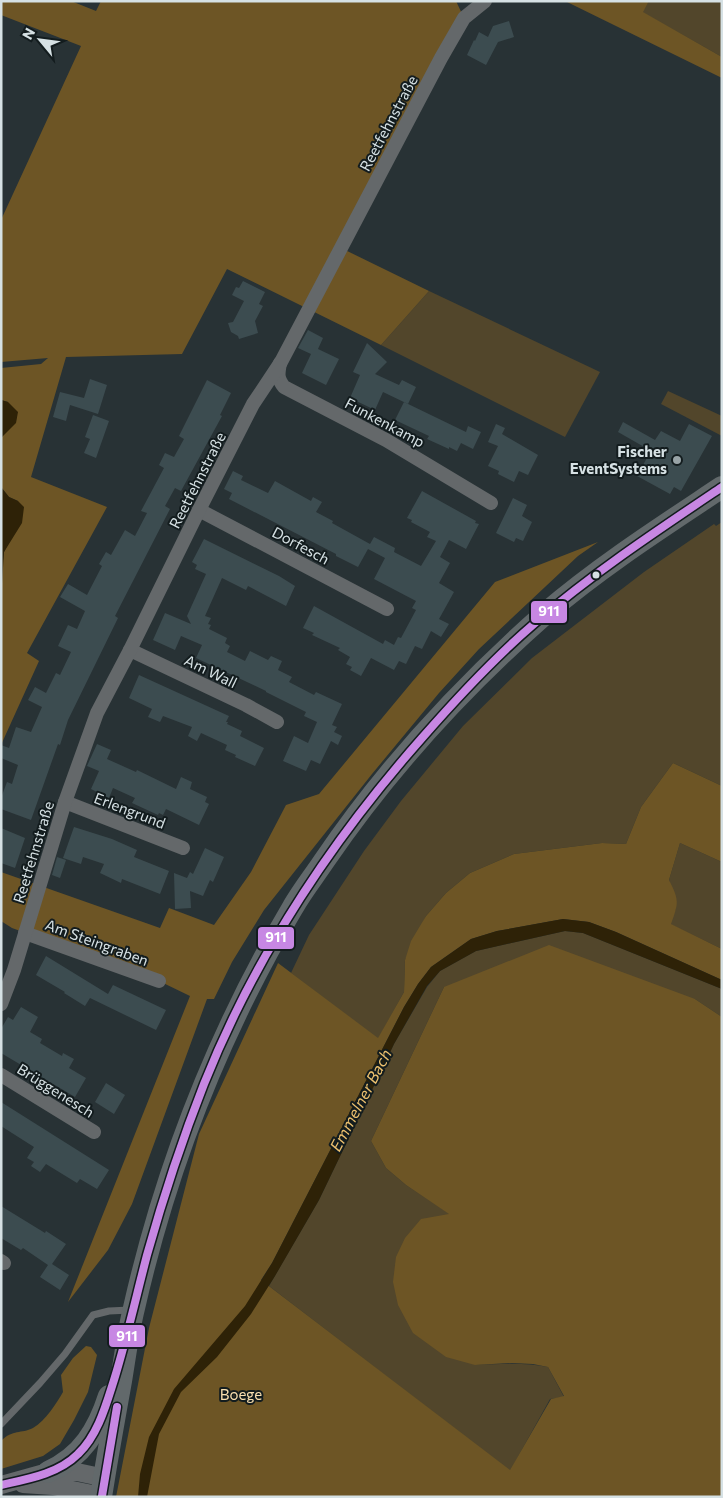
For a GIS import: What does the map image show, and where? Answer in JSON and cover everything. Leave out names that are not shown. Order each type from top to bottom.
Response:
[{"type":"main road","points":[[48,1472],[62,1466],[78,1453],[93,1434],[108,1400],[173,1168],[206,1081],[248,987],[294,905],[350,824],[408,752],[463,692],[522,635],[596,574],[722,487]]},
{"type":"main road","points":[[102,1490],[131,1320]]},
{"type":"street","name":"Reetfehnstraße","points":[[1,1004],[14,970],[65,802],[97,713],[253,404],[280,362],[464,18],[485,1]]},
{"type":"street","name":"Funkenkamp","points":[[280,362],[277,375],[284,387],[386,440],[491,503]]},
{"type":"street","name":"Dorfesch","points":[[199,510],[388,609]]},
{"type":"street","name":"Am Wall","points":[[130,650],[246,705],[277,722]]},
{"type":"street","name":"Erlengrund","points":[[65,802],[183,848]]},
{"type":"street","name":"Am Steingraben","points":[[25,933],[159,981]]},
{"type":"street","name":"Brüggenesch","points":[[1,1075],[94,1132]]},
{"type":"street","points":[[5,1484],[48,1472],[77,1472],[102,1490]]},
{"type":"street","points":[[5,1484],[102,1490]]},
{"type":"lane","points":[[1,1424],[65,1354],[93,1315],[109,1311],[131,1320]]},
{"type":"shaded area","points":[[649,1],[722,1],[722,57],[642,12]]},
{"type":"shaded area","points":[[429,291],[600,372],[565,437],[381,345]]},
{"type":"shaded area","points":[[668,391],[722,416],[722,436],[661,404]]},
{"type":"shaded area","points":[[722,522],[722,786],[673,763],[641,807],[626,844],[602,843],[514,854],[470,873],[446,893],[426,916],[405,960],[404,992],[378,1039],[291,973],[309,935],[364,851],[401,801],[463,726],[532,658],[644,572],[714,524],[716,526]]},
{"type":"shaded area","points":[[680,843],[722,862],[722,949],[670,924],[676,908],[669,880]]},
{"type":"shaded area","points":[[565,931],[583,933],[722,989],[722,1017],[695,999],[444,987],[371,1141],[386,1168],[406,1185],[450,1214],[475,1365],[521,1364],[548,1367],[564,1397],[550,1399],[510,1471],[269,1286],[319,1200],[394,1044],[427,987],[440,971],[476,951]]},
{"type":"green space","points":[[1,1],[71,1],[96,11],[101,1],[456,1],[464,18],[341,248],[429,291],[381,345],[227,269],[182,354],[66,357],[31,477],[107,507],[27,653],[39,661],[1,745],[2,568],[4,552],[10,540],[18,501],[9,497],[1,487],[1,438],[5,433],[8,402],[1,400],[1,368],[41,364],[48,358],[1,362],[1,220],[81,46],[1,15]]},
{"type":"green space","points":[[565,1],[649,1],[643,12],[722,57],[722,78]]},
{"type":"green space","points":[[598,542],[578,556],[479,649],[439,693],[264,910],[232,962],[214,999],[207,999],[132,1204],[108,1250],[68,1302],[190,996],[159,981],[12,928],[1,921],[1,872],[160,928],[169,908],[214,925],[251,872],[286,805],[319,794],[495,582]]},
{"type":"green space","name":"Boege","points":[[673,763],[722,786],[722,862],[680,843],[669,880],[677,901],[671,924],[722,949],[722,980],[616,932],[589,922],[563,919],[497,931],[471,939],[431,967],[418,984],[404,1007],[272,1263],[261,1280],[510,1470],[551,1399],[564,1396],[548,1367],[512,1363],[475,1365],[446,1357],[413,1333],[398,1305],[393,1282],[396,1257],[405,1238],[421,1219],[449,1214],[406,1185],[386,1168],[371,1141],[444,987],[549,945],[695,999],[722,1017],[722,1497],[116,1497],[149,1328],[199,1134],[278,963],[378,1038],[404,992],[405,960],[411,941],[426,916],[446,893],[470,873],[514,854],[602,843],[626,844],[641,807]]},
{"type":"green space","points":[[86,1346],[91,1347],[97,1355],[88,1392],[60,1444],[43,1456],[1,1469],[1,1441],[13,1433],[29,1430],[38,1425],[54,1407],[63,1392],[61,1375],[73,1358]]},
{"type":"water","points":[[1,400],[8,402],[18,412],[16,423],[1,438]]},
{"type":"water","points":[[1,487],[9,497],[18,501],[24,507],[22,523],[4,552],[1,599]]},
{"type":"water","name":"Emmelner Bach","points":[[563,919],[589,922],[616,932],[722,980],[722,989],[583,933],[565,931],[476,951],[440,971],[427,986],[394,1044],[319,1200],[275,1276],[251,1314],[217,1357],[181,1392],[159,1434],[147,1497],[138,1497],[140,1474],[149,1437],[174,1389],[245,1306],[272,1263],[404,1007],[418,984],[431,967],[471,939],[497,931]]},
{"type":"building","points":[[509,21],[514,37],[498,42],[486,65],[467,55],[479,32],[488,37],[493,26]]},
{"type":"building","points":[[243,281],[265,292],[259,304],[263,306],[255,321],[258,333],[239,339],[238,336],[231,332],[228,323],[233,322],[244,301],[232,295],[236,287],[239,288]]},
{"type":"building","points":[[308,330],[323,338],[318,349],[339,359],[326,385],[302,373],[311,354],[298,348]]},
{"type":"building","points":[[367,343],[387,362],[375,374],[399,385],[402,380],[416,387],[408,404],[383,392],[375,410],[350,398],[360,375],[353,372]]},
{"type":"building","points":[[90,379],[107,385],[98,414],[70,405],[66,421],[53,417],[60,392],[84,398]]},
{"type":"building","points":[[207,380],[231,393],[220,415],[222,416],[181,491],[175,488],[165,506],[170,509],[115,616],[118,618],[68,720],[31,820],[1,809],[1,798],[7,782],[12,784],[18,765],[1,758],[1,745],[9,748],[16,727],[31,732],[42,707],[28,700],[35,687],[46,693],[56,673],[60,675],[71,652],[58,646],[68,625],[77,629],[85,611],[60,597],[68,584],[87,595],[102,566],[99,564],[106,552],[111,555],[125,530],[135,536],[147,513],[141,511],[164,468],[159,465],[165,453],[174,457],[184,439],[179,436]]},
{"type":"building","points":[[404,402],[466,432],[468,426],[481,432],[473,449],[461,443],[457,451],[449,447],[449,449],[427,439],[429,436],[395,420]]},
{"type":"building","points":[[93,415],[109,421],[96,458],[84,453],[90,439],[85,437]]},
{"type":"building","points":[[623,422],[655,440],[661,431],[680,441],[689,424],[712,436],[681,491],[674,487],[670,494],[637,476],[648,456],[643,453],[646,448],[618,432]]},
{"type":"building","points":[[496,424],[505,428],[502,434],[538,455],[528,475],[519,471],[514,482],[498,474],[499,471],[488,466],[498,446],[488,442]]},
{"type":"building","points":[[233,471],[243,476],[241,480],[268,493],[275,481],[311,501],[313,497],[322,502],[316,512],[333,521],[332,523],[370,544],[374,537],[395,548],[394,552],[421,566],[436,541],[427,537],[430,532],[407,518],[422,491],[476,521],[475,523],[479,524],[466,549],[449,540],[440,557],[450,563],[439,583],[454,592],[439,619],[449,624],[441,637],[431,631],[422,649],[415,646],[406,664],[399,661],[394,670],[371,658],[361,676],[350,670],[352,667],[346,664],[350,657],[338,650],[340,648],[312,635],[314,633],[303,628],[314,606],[383,644],[385,640],[394,645],[398,637],[401,638],[416,610],[412,608],[416,601],[374,579],[385,558],[368,549],[358,567],[229,499],[232,493],[224,489]]},
{"type":"building","points":[[513,498],[527,505],[522,516],[532,522],[523,541],[516,538],[514,542],[496,533]]},
{"type":"building","points":[[204,539],[279,576],[295,586],[286,606],[248,586],[246,590],[222,578],[205,616],[211,618],[208,624],[211,625],[209,629],[227,638],[225,643],[230,646],[227,652],[245,661],[250,651],[268,660],[271,656],[282,661],[278,670],[292,677],[289,682],[314,695],[316,692],[342,704],[332,725],[337,727],[334,732],[342,736],[338,745],[331,741],[320,764],[311,760],[306,771],[283,761],[294,736],[308,743],[317,722],[304,716],[306,712],[196,658],[202,645],[181,636],[175,650],[153,640],[165,613],[191,624],[187,616],[206,574],[195,569],[197,565],[192,562]]},
{"type":"building","points":[[139,675],[229,716],[227,724],[242,731],[240,736],[264,748],[255,766],[225,750],[227,745],[201,733],[197,741],[188,736],[192,727],[163,716],[160,722],[148,717],[152,709],[129,698]]},
{"type":"building","points":[[97,744],[111,750],[107,759],[136,772],[137,770],[176,789],[181,777],[192,782],[190,789],[207,797],[205,802],[209,804],[199,825],[166,809],[163,815],[159,813],[158,815],[132,803],[135,798],[113,788],[109,798],[91,789],[99,771],[87,766]]},
{"type":"building","points":[[74,827],[112,839],[137,850],[134,857],[169,871],[160,894],[122,879],[121,883],[100,873],[104,864],[83,857],[81,864],[63,858]]},
{"type":"building","points":[[1,828],[25,838],[15,868],[1,863]]},
{"type":"building","points":[[205,848],[224,857],[213,882],[210,880],[203,896],[190,891],[191,908],[175,909],[174,873],[187,878],[190,872],[193,874]]},
{"type":"building","points":[[57,857],[66,860],[60,878],[52,875]]},
{"type":"building","points":[[46,956],[108,994],[113,985],[166,1010],[156,1030],[90,998],[85,1006],[36,975]]},
{"type":"building","points":[[21,1007],[38,1017],[30,1032],[42,1039],[40,1043],[62,1056],[63,1053],[74,1059],[69,1068],[86,1078],[75,1097],[1,1053],[1,1029],[8,1017],[13,1020]]},
{"type":"building","points":[[106,1083],[125,1095],[114,1114],[95,1102]]},
{"type":"building","points":[[1,1102],[109,1170],[97,1189],[80,1179],[77,1183],[46,1164],[40,1172],[31,1166],[34,1162],[27,1158],[34,1147],[1,1126]]},
{"type":"building","points":[[1,1206],[66,1244],[52,1264],[69,1275],[60,1290],[40,1277],[48,1265],[23,1248],[21,1250],[1,1238]]},
{"type":"transit line","name":"911","points":[[1,1485],[42,1475],[70,1461],[85,1446],[96,1429],[119,1364],[147,1255],[166,1191],[204,1084],[224,1037],[271,945],[326,859],[389,777],[462,693],[490,664],[535,623],[603,569],[722,487]]},
{"type":"transit line","name":"911","points":[[102,1496],[117,1407]]},
{"type":"place","name":"Fischer EventSystems","points":[[677,460]]}]
